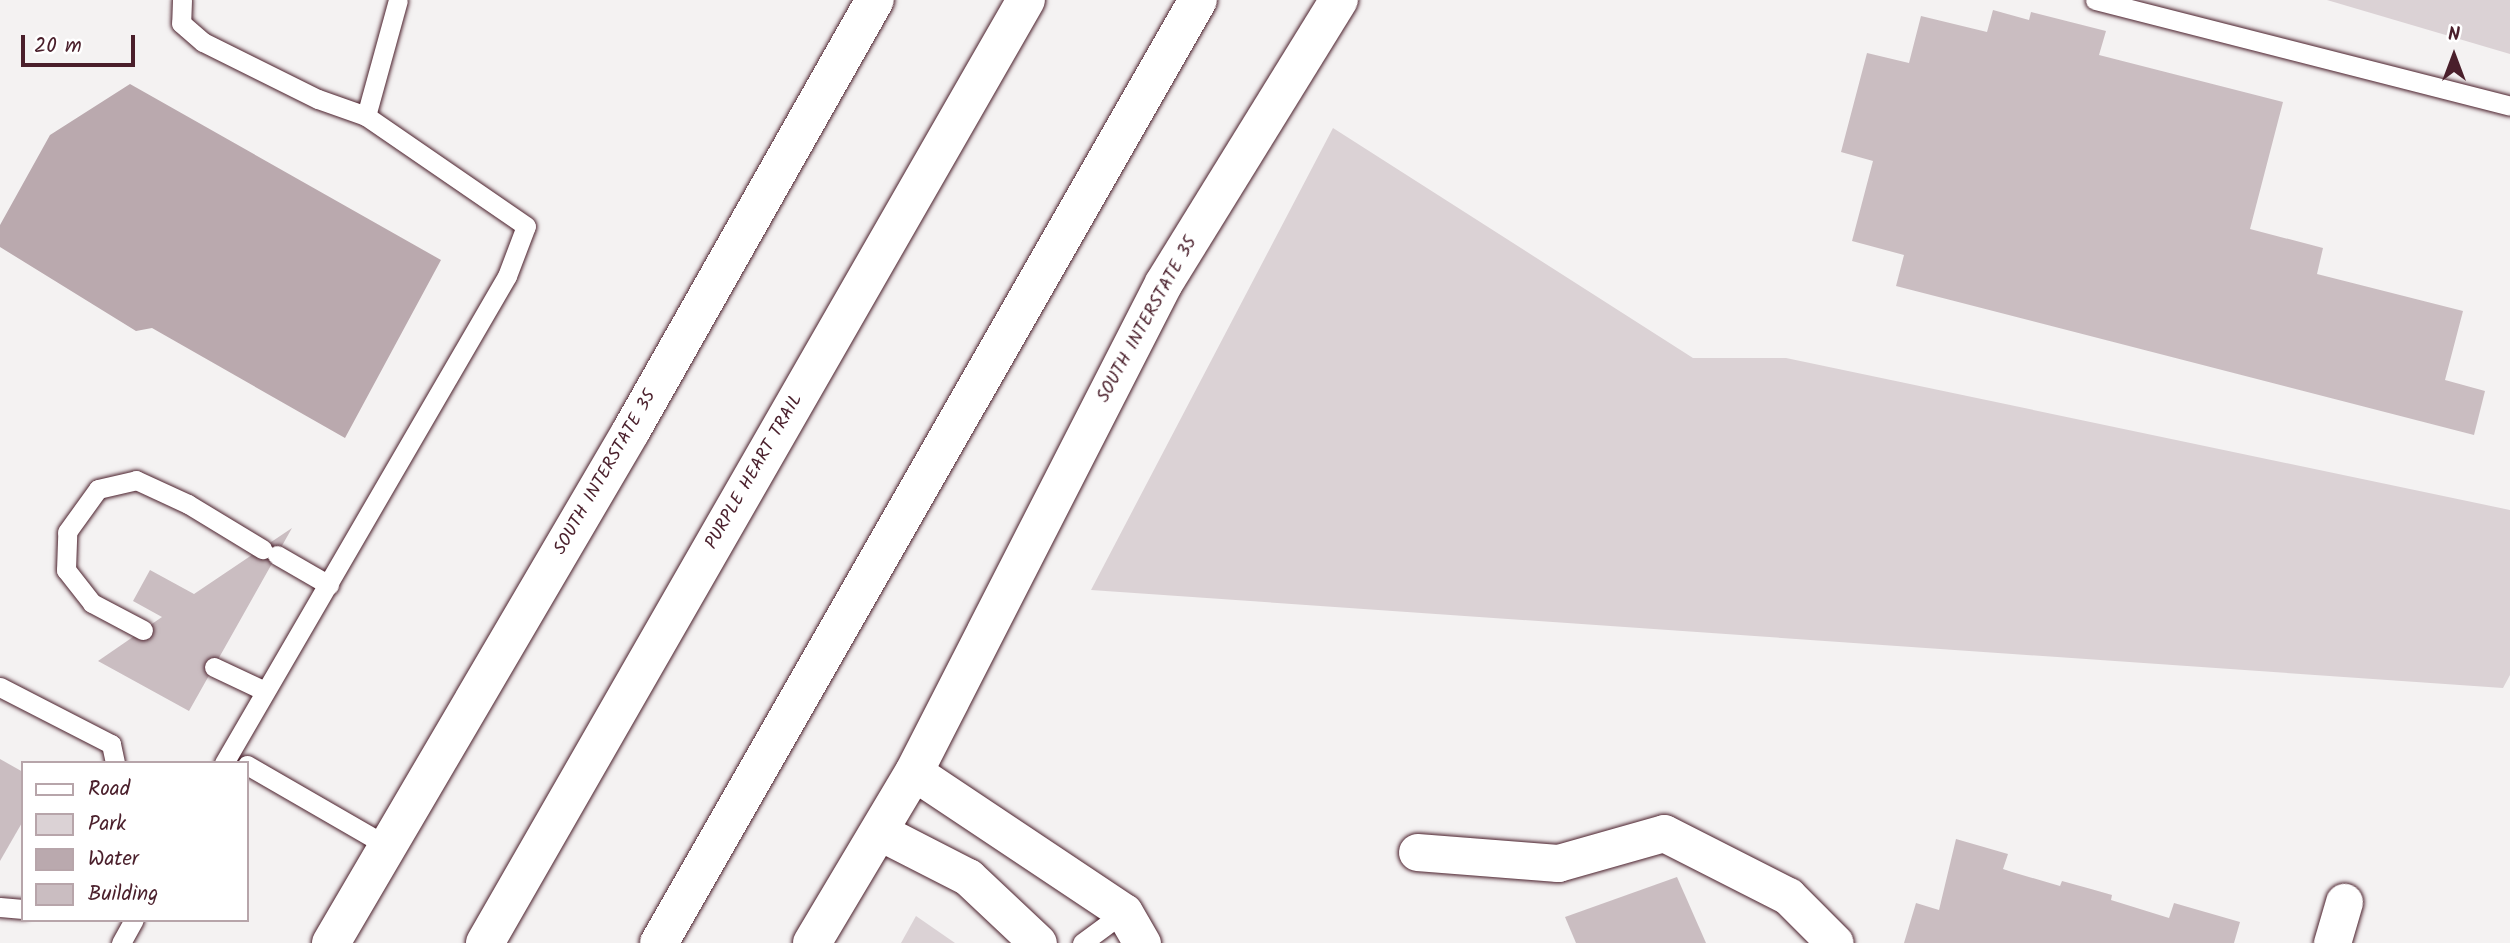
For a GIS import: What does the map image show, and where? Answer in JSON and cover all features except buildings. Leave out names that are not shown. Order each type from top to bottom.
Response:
[{"type":"main road","name":"SOUTH INTERSTATE 35","points":[[331,943],[389,847],[875,0]]},
{"type":"main road","name":"PURPLE HEART TRAIL","points":[[485,943],[1026,0]]},
{"type":"main road","points":[[659,943],[1198,0]]},
{"type":"main road","name":"SOUTH INTERSTATE 35","points":[[812,943],[914,772],[1164,283],[1339,0]]},
{"type":"street","points":[[914,772],[1133,928]]},
{"type":"street","points":[[880,832],[968,877],[1038,943]]},
{"type":"street","points":[[1418,852],[1558,863],[1664,833],[1788,895],[1835,943]]},
{"type":"street","points":[[2332,943],[2344,902]]},
{"type":"lane","points":[[182,0],[181,23],[203,42],[318,99],[366,116],[526,226],[507,276],[265,691],[236,761]]},
{"type":"lane","points":[[366,116],[398,0]]},
{"type":"lane","points":[[2095,0],[2510,106]]},
{"type":"lane","points":[[143,630],[92,603],[66,570],[67,532],[98,489],[136,480],[188,504],[329,585]]},
{"type":"lane","points":[[214,667],[265,691]]},
{"type":"lane","points":[[0,687],[111,744],[115,761]]},
{"type":"lane","points":[[248,768],[389,847]]},
{"type":"lane","points":[[0,907],[21,909]]},
{"type":"lane","points":[[121,943],[133,922]]},
{"type":"lane","points":[[1082,943],[1133,928]]},
{"type":"green space","points":[[2327,0],[2510,0],[2510,54]]},
{"type":"green space","points":[[1333,128],[1693,358],[1786,358],[2510,510],[2510,675],[2503,688],[1091,590]]},
{"type":"green space","points":[[916,916],[955,943],[901,943]]},
{"type":"water","points":[[130,84],[441,260],[345,438],[152,328],[136,331],[0,247],[0,225],[50,135]]}]
